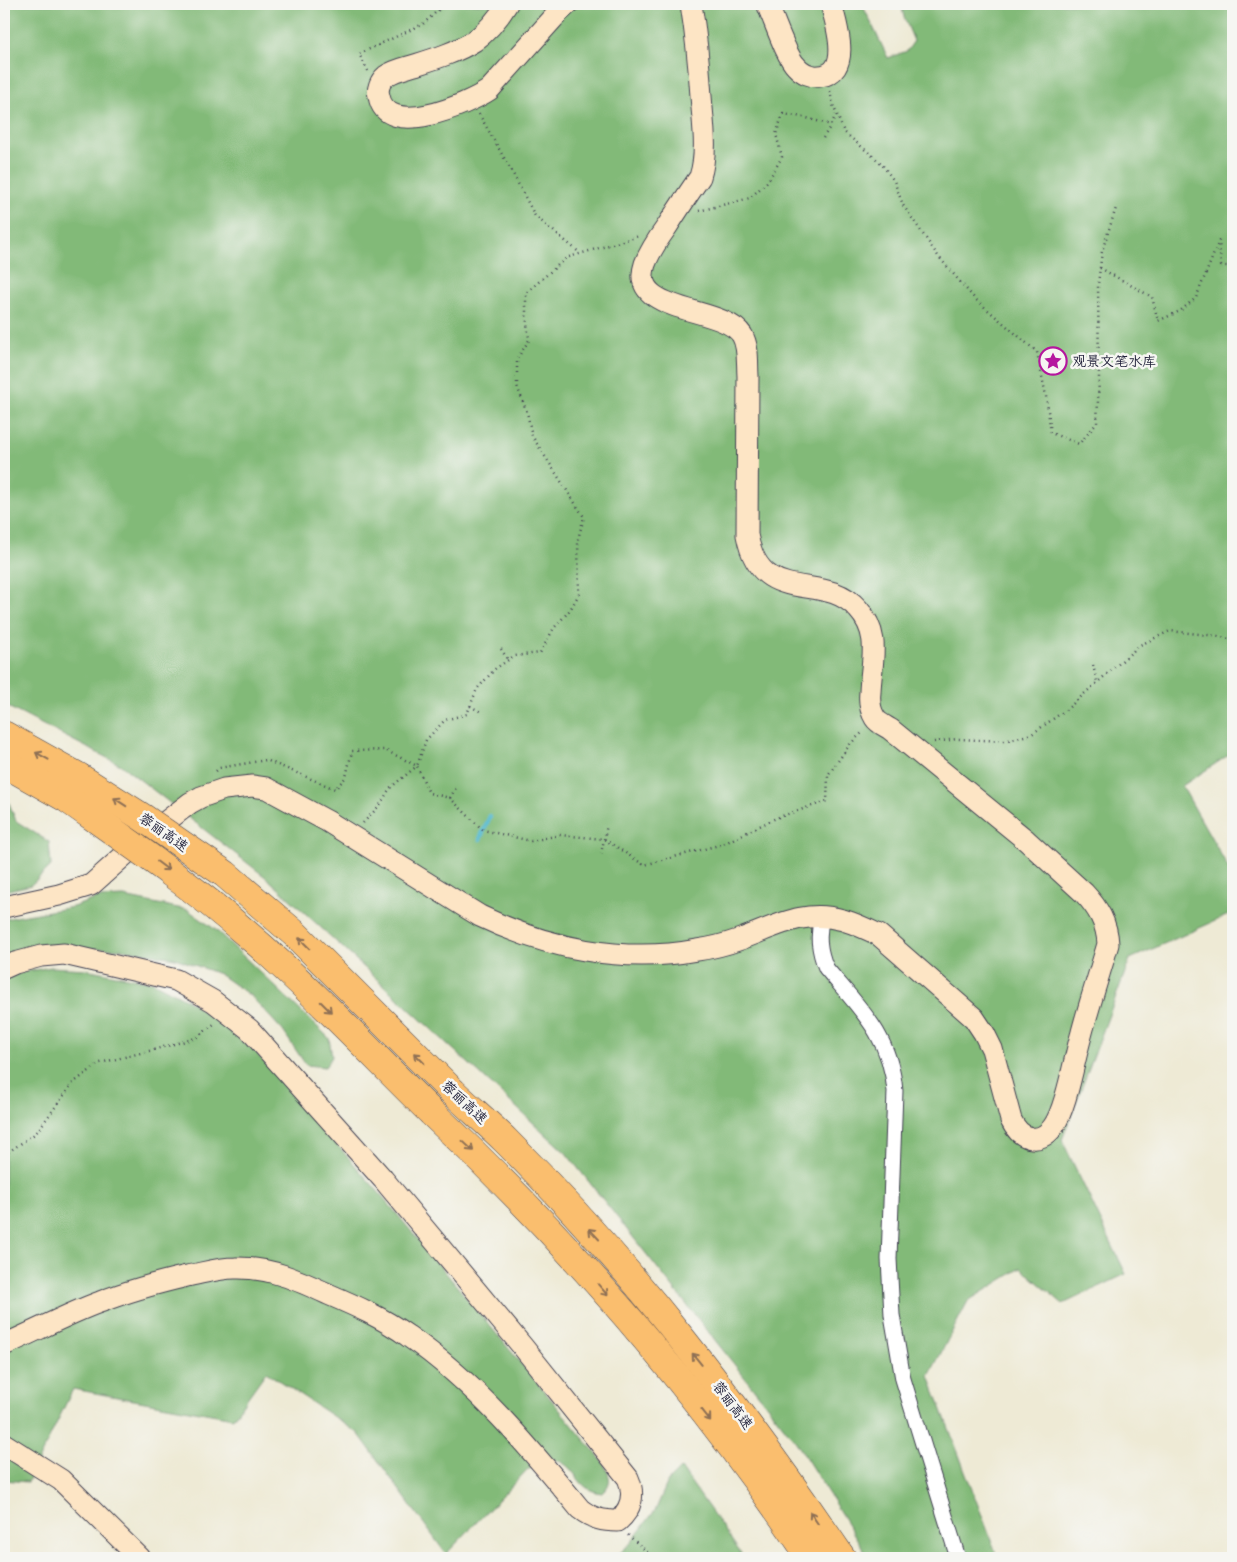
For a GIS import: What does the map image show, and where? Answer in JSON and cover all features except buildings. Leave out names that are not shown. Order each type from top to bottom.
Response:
[{"type":"highway","name":"蓉丽高速","points":[[4,735],[73,788],[298,978],[432,1112],[480,1157],[535,1214],[641,1334],[724,1438],[811,1558]]},
{"type":"highway","name":"蓉丽高速","points":[[4,763],[73,788],[142,817],[225,874],[295,934],[453,1092],[506,1140],[601,1242],[702,1365],[771,1456],[842,1558]]},
{"type":"street","points":[[507,4],[475,40],[459,49],[391,74],[380,82],[378,92],[384,108],[401,117],[425,116],[471,100],[488,90],[568,4]]},
{"type":"street","points":[[4,907],[59,895],[91,885],[137,844],[190,803],[206,794],[224,789],[252,786],[266,788],[352,837],[480,916],[525,936],[573,949],[622,955],[672,954],[718,946],[741,939],[782,922],[822,917],[843,920],[878,935],[974,1018],[992,1049],[1014,1125],[1022,1134],[1032,1139],[1044,1135],[1053,1127],[1063,1106],[1108,944],[1105,921],[1084,893],[1026,840],[876,720],[869,700],[874,644],[873,634],[866,619],[857,607],[847,599],[833,594],[784,583],[770,576],[757,564],[750,547],[747,522],[748,376],[745,342],[741,333],[733,326],[716,318],[664,302],[652,295],[646,286],[644,266],[651,250],[700,177],[704,164],[703,121],[696,36],[691,4]]},
{"type":"street","points":[[767,4],[795,66],[813,76],[822,76],[836,68],[840,58],[840,45],[831,4]]},
{"type":"street","points":[[822,917],[819,937],[826,968],[875,1028],[892,1066],[896,1090],[889,1260],[892,1315],[903,1380],[958,1558]]},
{"type":"street","points":[[4,968],[41,956],[64,954],[176,980],[230,1013],[249,1029],[383,1179],[529,1354],[628,1478],[632,1492],[629,1508],[618,1521],[597,1519],[580,1509],[512,1430],[456,1374],[427,1349],[366,1310],[289,1276],[253,1268],[235,1268],[164,1281],[98,1302],[4,1345]]},
{"type":"street","points":[[4,1444],[61,1480],[140,1558]]},
{"type":"path","points":[[378,92],[359,54],[423,24],[444,4]]},
{"type":"path","points":[[836,68],[830,87],[833,105],[844,132],[881,162],[894,181],[903,205],[938,256],[974,298],[1037,352],[1051,433],[1079,444],[1097,423],[1099,379],[1098,284],[1102,251],[1116,208]]},
{"type":"path","points":[[471,100],[535,216],[581,254]]},
{"type":"path","points":[[698,211],[750,198],[768,181],[782,157],[776,134],[783,114],[803,117],[831,125]]},
{"type":"path","points":[[823,138],[836,114]]},
{"type":"path","points":[[352,837],[363,822],[380,805],[390,788],[417,766],[426,740],[445,720],[467,714],[477,689],[495,669],[514,656],[540,653],[554,628],[570,610],[579,594],[578,539],[584,517],[532,436],[527,412],[517,386],[517,359],[529,340],[526,293],[566,258],[666,227]]},
{"type":"path","points":[[1100,268],[1152,297],[1158,320],[1180,311],[1196,298],[1219,241],[1221,266],[1233,266]]},
{"type":"path","points":[[909,745],[957,739],[1005,740],[1032,734],[1067,709],[1140,645],[1170,631],[1218,636],[1233,640]]},
{"type":"path","points":[[501,649],[508,660]]},
{"type":"path","points":[[1093,665],[1097,682]]},
{"type":"path","points":[[470,706],[483,713]]},
{"type":"path","points":[[214,775],[219,768],[266,760],[335,789],[346,777],[352,751],[385,750],[417,766],[429,793],[450,798],[483,830],[531,840],[560,835],[604,839],[644,865],[723,844],[776,818],[827,801],[828,775],[851,743],[876,720]]},
{"type":"path","points":[[450,798],[457,786]]},
{"type":"path","points":[[601,854],[607,825]]},
{"type":"path","points":[[4,1156],[36,1133],[73,1083],[100,1062],[196,1038],[230,1013]]},
{"type":"path","points":[[612,1521],[654,1558]]},
{"type":"green space","points":[[4,4],[862,4],[888,58],[907,51],[914,41],[901,4],[1233,4],[1233,752],[1182,786],[1233,876],[1233,913],[1130,959],[1062,1140],[1126,1274],[1063,1304],[1021,1268],[968,1301],[929,1376],[998,1558],[869,1558],[796,1442],[566,1153],[268,879],[121,765],[4,705]]},
{"type":"green space","points":[[4,790],[16,821],[49,842],[51,866],[31,885],[4,891]]},
{"type":"green space","points":[[124,897],[188,910],[216,930],[329,1038],[332,1057],[325,1067],[306,1065],[283,1031],[251,996],[219,974],[175,958],[121,949],[60,948],[4,960],[4,919],[73,907],[98,898]]},
{"type":"green space","points":[[51,967],[85,969],[153,982],[191,1002],[254,1050],[382,1196],[603,1462],[609,1478],[606,1489],[602,1493],[588,1488],[562,1462],[551,1459],[527,1470],[446,1554],[358,1433],[266,1372],[233,1418],[73,1389],[28,1482],[4,1480],[4,980],[18,973]]},
{"type":"green space","points":[[681,1468],[744,1558],[614,1558],[630,1544],[656,1509],[668,1481]]},
{"type":"waterway","points":[[480,839],[490,816]]},
{"type":"place","name":"观景文笔水库","points":[[1053,361]]}]
